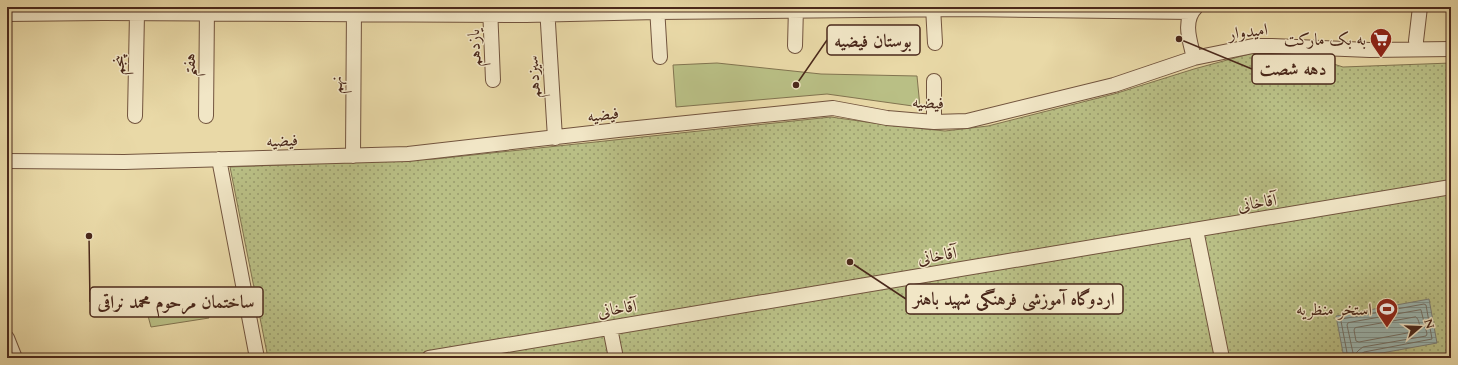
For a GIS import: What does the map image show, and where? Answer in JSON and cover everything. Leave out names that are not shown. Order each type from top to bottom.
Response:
[{"type":"street","points":[[1416,41],[1420,7]]},
{"type":"street","points":[[933,8],[934,43]]},
{"type":"street","points":[[7,14],[37,11],[137,13],[207,10],[547,11],[657,9],[1072,8],[1191,15],[1193,55]]},
{"type":"street","points":[[657,9],[660,58]]},
{"type":"street","points":[[795,46],[796,9]]},
{"type":"street","name":"هفتم","points":[[206,116],[207,10]]},
{"type":"street","name":"نهم","points":[[353,156],[354,11]]},
{"type":"street","name":"یازدهم","points":[[490,11],[493,80]]},
{"type":"street","name":"سیزدهم","points":[[547,11],[555,138]]},
{"type":"street","name":"پنجم","points":[[135,116],[137,13]]},
{"type":"street","name":"امیدوار","points":[[1193,55],[1252,43],[1451,41]]},
{"type":"street","name":"امیدوار","points":[[1252,43],[1272,46],[1370,50],[1451,50]]},
{"type":"street","name":"فیضیه","points":[[7,161],[124,162],[408,154],[833,108],[886,118],[934,122],[967,121],[1098,89],[1136,78],[1193,55]]},
{"type":"street","points":[[934,82],[934,122]]},
{"type":"street","points":[[219,159],[256,358]]},
{"type":"street","name":"آقاخانی","points":[[429,358],[1451,188]]},
{"type":"street","points":[[1196,230],[1222,358]]},
{"type":"street","points":[[610,328],[616,358]]},
{"type":"street","points":[[7,338],[15,358]]},
{"type":"green space","points":[[1253,53],[1299,53],[1343,67],[1451,63],[1451,358],[268,358],[230,167],[435,159],[831,117],[945,131],[988,126],[1114,94],[1194,69]]},
{"type":"green space","points":[[717,63],[821,74],[917,76],[920,107],[827,94],[676,107],[673,65]]},
{"type":"green space","points":[[203,292],[209,318],[151,327],[144,301]]},
{"type":"water","name":"استخر منظریه","points":[[1429,299],[1437,343],[1354,358],[1344,358],[1336,316]]},
{"type":"place","name":"دهه شصت","points":[[1179,39]]},
{"type":"place","name":"به بک مارکت","points":[[1381,58]]},
{"type":"place","name":"بوستان فیضیه","points":[[796,85]]},
{"type":"place","name":"ساختمان مرحوم محمد نراقی","points":[[89,236]]},
{"type":"place","name":"اردوگاه آموزشی فرهنگی شهید باهنر","points":[[850,262]]},
{"type":"place","name":"استخر منظریه","points":[[1387,328]]}]
